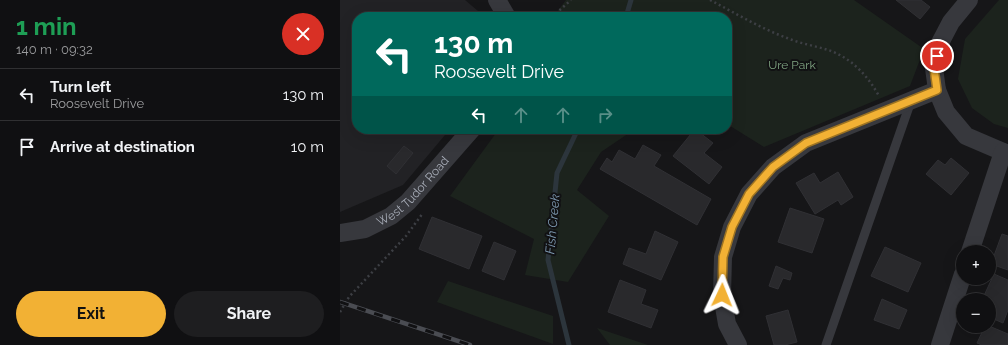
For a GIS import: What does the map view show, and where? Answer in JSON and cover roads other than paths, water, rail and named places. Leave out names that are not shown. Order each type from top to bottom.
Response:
[{"type":"street","points":[[497,0],[504,12]]},
{"type":"street","points":[[969,0],[951,22],[940,43],[934,68],[937,90],[946,112],[966,136],[1005,153],[972,245]]},
{"type":"street","points":[[738,345],[727,324],[722,295],[723,257],[732,227],[749,194],[773,167],[806,143],[937,90]]},
{"type":"street","name":"West Tudor Road","points":[[340,233],[364,229],[391,216],[408,202],[468,134]]},
{"type":"street","points":[[940,345],[959,285]]},
{"type":"lane","points":[[826,345],[910,101]]},
{"type":"waterway","name":"Fish Creek","points":[[627,12],[631,0]]},
{"type":"waterway","name":"Fish Creek","points":[[569,345],[548,260],[557,173],[576,134]]},
{"type":"railway","points":[[340,302],[470,345]]},
{"type":"park label","name":"Ure Park","points":[[792,65]]}]
